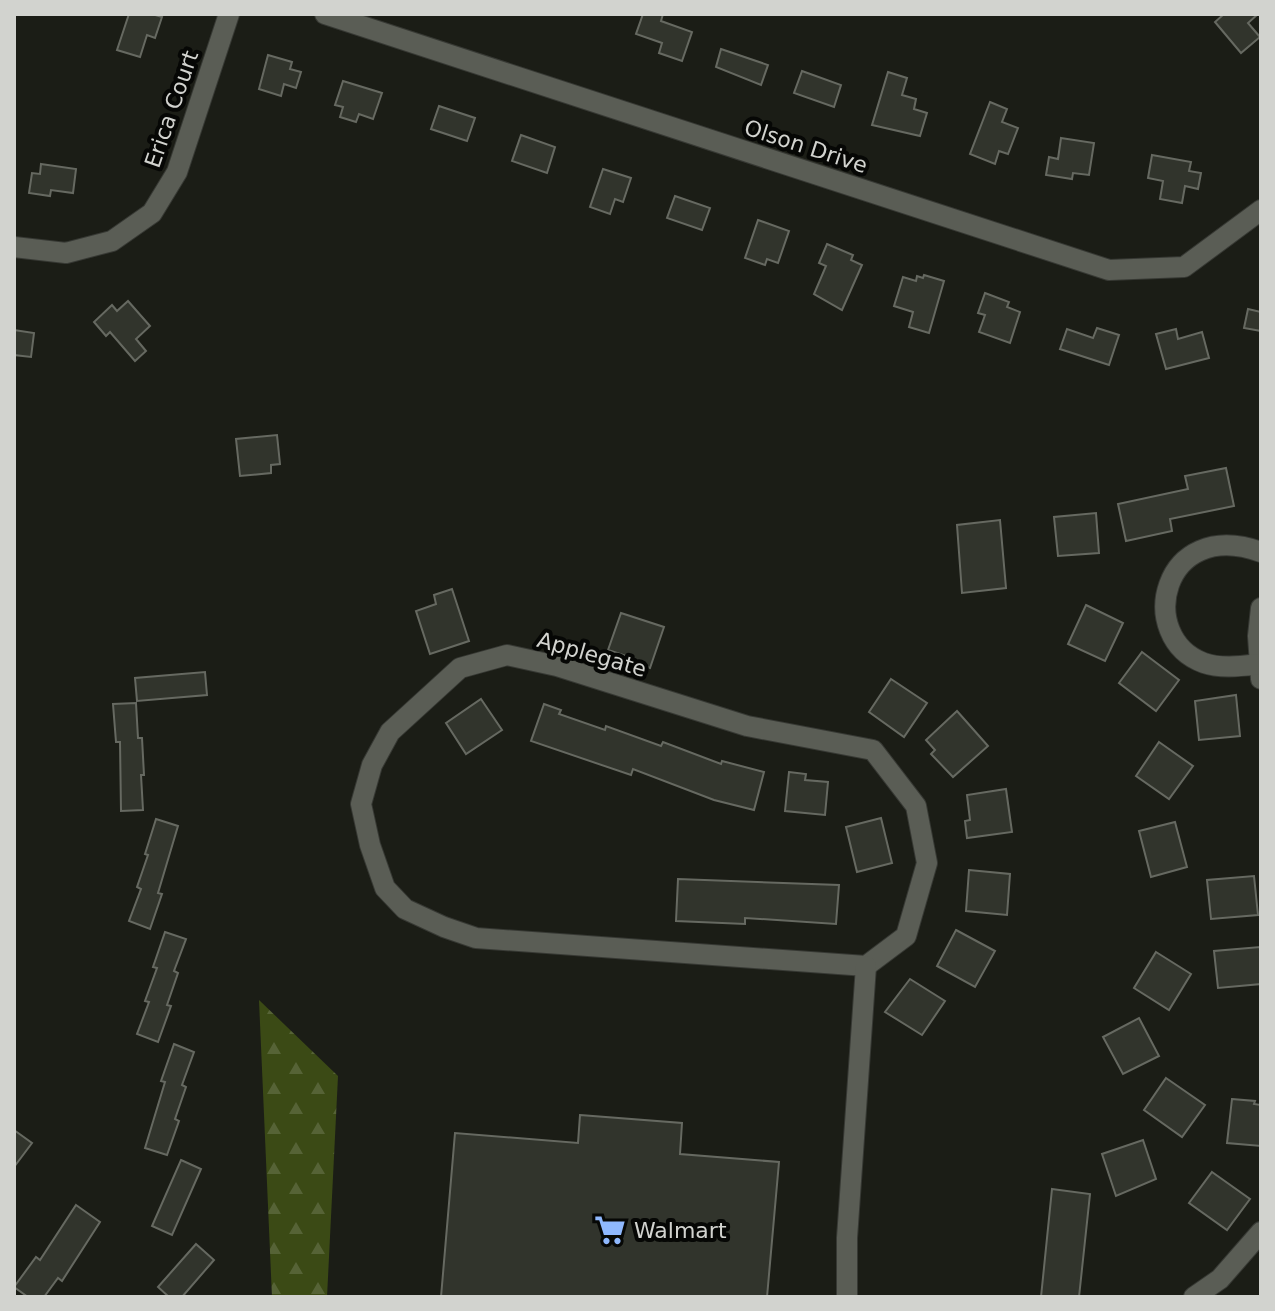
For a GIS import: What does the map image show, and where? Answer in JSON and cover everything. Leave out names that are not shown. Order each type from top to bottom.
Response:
[{"type":"street","name":"Erica Court","points":[[14,247],[66,253],[112,241],[152,213],[177,172],[229,14]]},
{"type":"street","name":"Olson Drive","points":[[325,14],[1109,270],[1184,267],[1261,210]]},
{"type":"street","points":[[1261,552],[1230,544],[1215,544],[1200,549],[1175,571],[1166,590],[1166,612],[1172,634],[1190,656],[1206,664],[1260,672],[1258,636],[1261,608]]},
{"type":"street","name":"Applegate","points":[[507,655],[557,666],[747,726],[873,750],[916,806],[927,863],[906,936],[866,966],[476,938],[444,927],[405,909],[385,888],[370,845],[361,804],[372,765],[390,732],[460,668],[507,655]]},
{"type":"street","points":[[847,1297],[847,1238],[866,966]]},
{"type":"street","points":[[1194,1297],[1220,1279],[1261,1232]]},
{"type":"green space","points":[[259,1000],[338,1076],[327,1297],[272,1297]]},
{"type":"building","points":[[129,14],[162,17],[155,38],[147,35],[140,57],[117,50]]},
{"type":"building","points":[[643,14],[663,14],[661,21],[692,32],[682,61],[659,53],[662,43],[636,34]]},
{"type":"building","points":[[1224,14],[1258,14],[1248,23],[1260,37],[1241,53],[1215,22]]},
{"type":"building","points":[[721,49],[768,65],[761,85],[716,67]]},
{"type":"building","points":[[268,55],[292,62],[290,69],[301,72],[296,88],[284,84],[281,96],[259,89]]},
{"type":"building","points":[[802,71],[841,85],[834,107],[794,93]]},
{"type":"building","points":[[888,72],[907,78],[902,95],[916,99],[914,109],[927,113],[920,136],[872,125]]},
{"type":"building","points":[[343,81],[382,93],[373,119],[359,114],[356,122],[340,117],[343,107],[335,105]]},
{"type":"building","points":[[990,102],[1007,109],[1002,122],[1018,128],[1008,154],[999,151],[995,164],[970,154]]},
{"type":"building","points":[[439,106],[475,118],[467,141],[431,129]]},
{"type":"building","points":[[521,135],[555,147],[547,173],[512,161]]},
{"type":"building","points":[[1061,138],[1094,143],[1089,175],[1073,173],[1072,179],[1046,175],[1049,157],[1058,159]]},
{"type":"building","points":[[1152,155],[1191,162],[1189,171],[1201,173],[1198,189],[1185,186],[1182,203],[1160,199],[1163,181],[1148,178]]},
{"type":"building","points":[[41,164],[76,169],[73,193],[51,190],[50,196],[29,193],[32,173],[40,174]]},
{"type":"building","points":[[603,169],[631,178],[623,202],[615,199],[610,214],[590,207]]},
{"type":"building","points":[[675,196],[710,208],[702,230],[667,218]]},
{"type":"building","points":[[758,220],[789,231],[778,263],[767,259],[765,265],[745,258]]},
{"type":"building","points":[[827,244],[853,255],[851,260],[862,265],[842,310],[814,294],[826,266],[819,263]]},
{"type":"building","points":[[924,275],[944,281],[929,333],[909,327],[913,312],[894,306],[903,277],[916,281],[917,276],[923,278]]},
{"type":"building","points":[[985,293],[1009,302],[1007,307],[1020,312],[1010,343],[979,332],[985,315],[978,313]]},
{"type":"building","points":[[128,301],[150,326],[136,339],[146,351],[135,361],[110,332],[106,336],[94,322],[112,305],[117,311]]},
{"type":"building","points":[[1248,309],[1261,312],[1261,331],[1244,328]]},
{"type":"building","points":[[1097,328],[1119,335],[1109,365],[1060,349],[1067,329],[1093,338]]},
{"type":"building","points":[[1176,329],[1178,339],[1202,332],[1209,358],[1166,369],[1156,334]]},
{"type":"building","points":[[14,330],[34,333],[31,357],[14,355]]},
{"type":"building","points":[[277,435],[280,464],[271,465],[271,473],[240,476],[236,439]]},
{"type":"building","points":[[1226,468],[1234,506],[1170,519],[1172,531],[1126,541],[1118,504],[1188,489],[1185,476]]},
{"type":"building","points":[[1096,513],[1099,553],[1058,556],[1054,517]]},
{"type":"building","points":[[1000,520],[1006,588],[962,593],[957,525]]},
{"type":"building","points":[[452,589],[469,641],[430,654],[416,611],[436,604],[434,595]]},
{"type":"building","points":[[1086,605],[1123,623],[1105,661],[1068,644]]},
{"type":"building","points":[[621,613],[664,627],[650,668],[625,660],[626,656],[608,650]]},
{"type":"building","points":[[1142,652],[1179,680],[1156,711],[1119,683]]},
{"type":"building","points":[[205,672],[207,695],[137,701],[135,678]]},
{"type":"building","points":[[891,679],[927,703],[904,737],[869,712]]},
{"type":"building","points":[[1236,695],[1240,736],[1199,740],[1195,701]]},
{"type":"building","points":[[481,699],[502,730],[466,754],[446,723]]},
{"type":"building","points":[[136,703],[138,738],[142,738],[143,810],[121,811],[120,742],[116,742],[113,704]]},
{"type":"building","points":[[544,704],[561,710],[559,714],[605,730],[606,726],[661,746],[663,742],[721,764],[722,761],[764,772],[754,810],[714,800],[633,769],[631,775],[531,741]]},
{"type":"building","points":[[957,711],[988,746],[953,777],[931,754],[935,750],[926,740]]},
{"type":"building","points":[[1159,742],[1193,766],[1169,799],[1136,776]]},
{"type":"building","points":[[789,772],[806,774],[805,780],[828,782],[825,815],[785,811]]},
{"type":"building","points":[[1006,789],[1012,832],[967,838],[965,821],[970,820],[967,795]]},
{"type":"building","points":[[881,818],[892,863],[857,872],[846,827]]},
{"type":"building","points":[[156,819],[178,826],[150,929],[129,921],[141,889],[137,887]]},
{"type":"building","points":[[1175,822],[1187,867],[1151,877],[1139,831]]},
{"type":"building","points":[[969,870],[1010,874],[1007,915],[966,911]]},
{"type":"building","points":[[1254,876],[1258,915],[1211,919],[1207,880]]},
{"type":"building","points":[[678,879],[839,885],[836,924],[745,918],[745,924],[676,921]]},
{"type":"building","points":[[956,930],[995,951],[975,987],[937,966]]},
{"type":"building","points":[[165,932],[186,939],[174,971],[178,973],[167,1005],[171,1006],[158,1042],[137,1034],[149,1002],[145,1001]]},
{"type":"building","points":[[1260,947],[1261,984],[1218,988],[1214,951]]},
{"type":"building","points":[[1156,952],[1191,974],[1169,1010],[1134,988]]},
{"type":"building","points":[[910,979],[945,1001],[922,1035],[885,1012]]},
{"type":"building","points":[[1139,1018],[1159,1056],[1123,1074],[1103,1037]]},
{"type":"building","points":[[174,1044],[194,1052],[182,1085],[186,1087],[175,1119],[179,1121],[167,1155],[145,1148],[165,1082],[161,1081]]},
{"type":"building","points":[[1166,1078],[1205,1105],[1182,1137],[1144,1110]]},
{"type":"building","points":[[1232,1099],[1255,1101],[1254,1104],[1261,1105],[1261,1146],[1227,1143]]},
{"type":"building","name":"Walmart","points":[[580,1115],[682,1123],[680,1154],[779,1162],[767,1297],[441,1297],[455,1133],[578,1143]]},
{"type":"building","points":[[14,1130],[32,1143],[14,1167]]},
{"type":"building","points":[[1143,1140],[1156,1179],[1116,1196],[1102,1154]]},
{"type":"building","points":[[181,1160],[201,1169],[172,1235],[152,1226]]},
{"type":"building","points":[[1212,1172],[1250,1199],[1227,1230],[1189,1203]]},
{"type":"building","points":[[1052,1189],[1090,1194],[1079,1297],[1041,1297]]},
{"type":"building","points":[[76,1205],[100,1222],[62,1281],[58,1278],[44,1297],[28,1297],[14,1287],[36,1257],[40,1260]]},
{"type":"building","points":[[196,1244],[214,1260],[182,1297],[169,1297],[158,1287]]},
{"type":"place","name":"Walmart","points":[[610,1230]]}]
